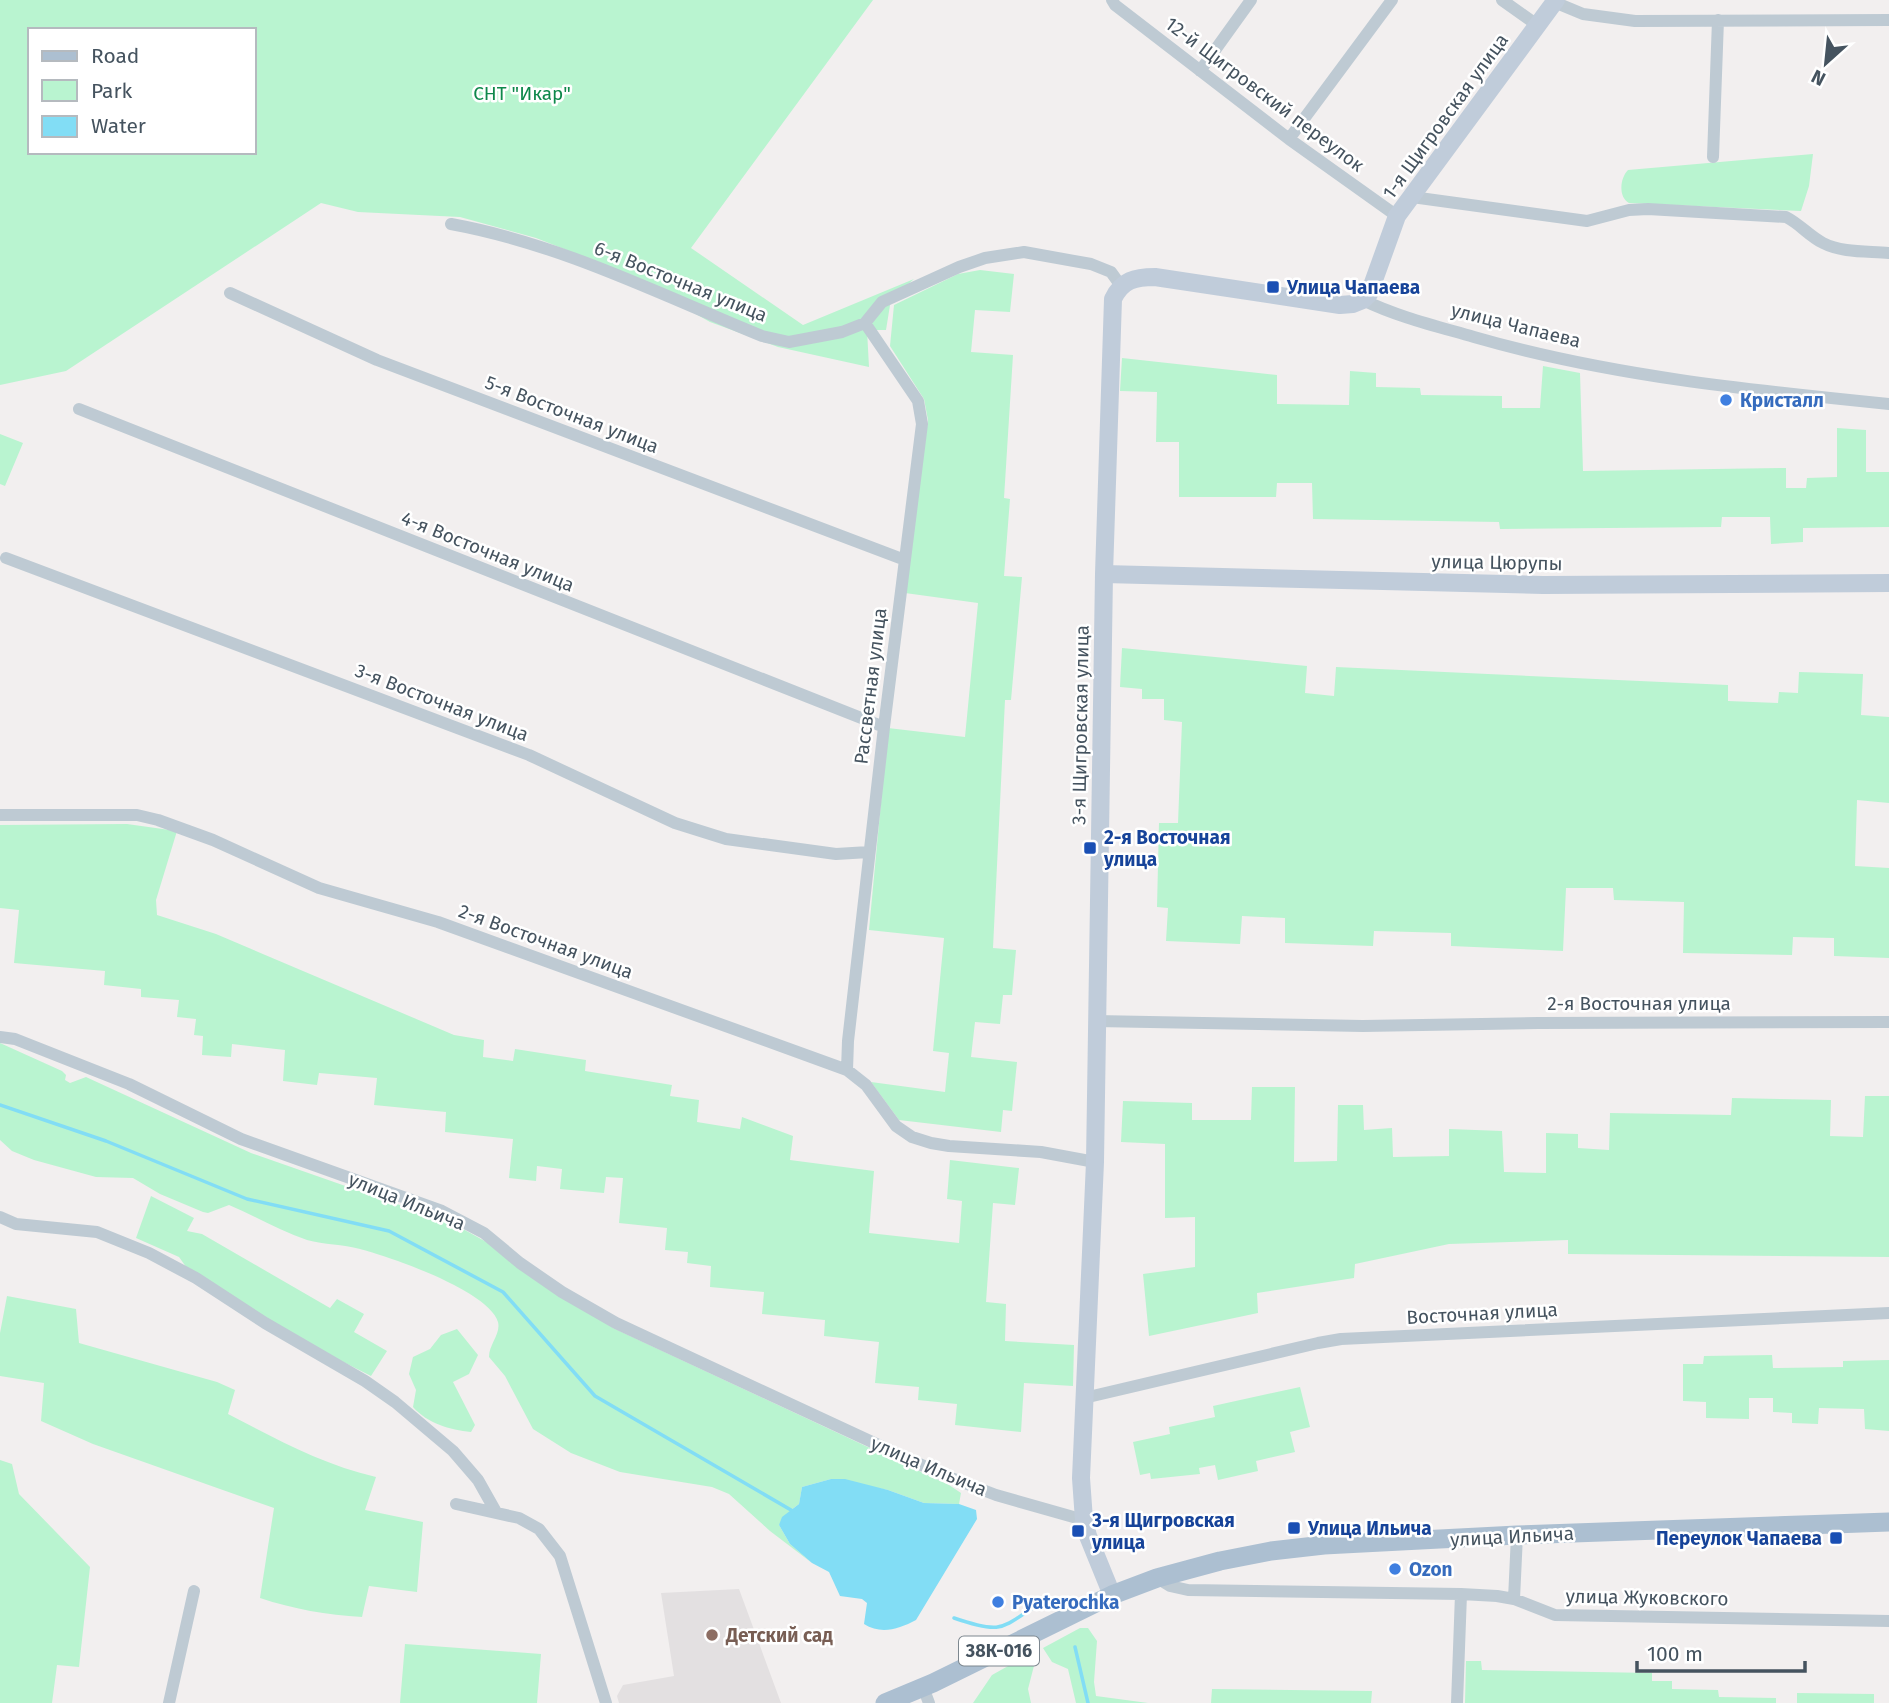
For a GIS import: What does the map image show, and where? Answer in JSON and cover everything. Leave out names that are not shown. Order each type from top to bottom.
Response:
[{"type":"main road","name":"улица Ильича","points":[[1112,1595],[1157,1578],[1220,1560],[1324,1545],[1889,1521]]},
{"type":"main road","name":"38К-016","points":[[885,1703],[926,1695],[1112,1595]]},
{"type":"street","name":"12-й Щигровский переулок","points":[[1112,0],[1289,139],[1397,216]]},
{"type":"street","points":[[1200,71],[1251,0]]},
{"type":"street","points":[[1289,139],[1392,0]]},
{"type":"street","points":[[1502,0],[1537,25]]},
{"type":"street","points":[[1555,1],[1583,14],[1635,21],[1889,20]]},
{"type":"street","name":"1-я Щигровская улица","points":[[1363,300],[1375,280],[1397,216],[1555,1]]},
{"type":"street","points":[[1713,157],[1718,20]]},
{"type":"street","points":[[1412,197],[1587,221],[1629,210],[1648,209],[1786,217],[1799,223],[1825,244],[1840,249],[1889,253]]},
{"type":"street","name":"6-я Восточная улица","points":[[451,224],[492,232],[587,262],[762,336],[789,342],[842,332],[865,323],[882,302],[959,267],[985,258],[1024,251],[1091,264],[1111,272],[1121,286]]},
{"type":"street","points":[[1121,286],[1134,278],[1155,277],[1339,305],[1363,300]]},
{"type":"street","name":"3-я Щигровская улица","points":[[1084,1520],[1081,1478],[1095,1162],[1111,307],[1121,286]]},
{"type":"street","name":"5-я Восточная улица","points":[[230,293],[377,360],[905,560]]},
{"type":"street","name":"улица Чапаева","points":[[1363,300],[1388,313],[1537,355],[1667,379],[1889,404]]},
{"type":"street","name":"Рассветная улица","points":[[847,1070],[869,852],[922,424],[918,401],[865,323]]},
{"type":"street","name":"4-я Восточная улица","points":[[79,410],[884,727]]},
{"type":"street","name":"3-я Восточная улица","points":[[6,558],[529,755],[675,823],[726,839],[836,854],[869,852]]},
{"type":"street","name":"улица Цюрупы","points":[[1104,574],[1543,584],[1889,583]]},
{"type":"street","name":"2-я Восточная улица","points":[[0,816],[137,815],[158,820],[213,840],[319,888],[438,922],[847,1070],[866,1085],[896,1126],[912,1137],[940,1145],[1041,1152],[1095,1162]]},
{"type":"street","name":"2-я Восточная улица","points":[[1096,1021],[1363,1026],[1889,1022]]},
{"type":"street","name":"улица Ильича","points":[[0,1037],[15,1040],[129,1084],[240,1139],[442,1211],[484,1233],[520,1263],[562,1292],[617,1323],[941,1474],[996,1495],[1084,1520]]},
{"type":"street","points":[[0,1217],[16,1224],[97,1232],[149,1253],[196,1278],[396,1402],[453,1451],[478,1480],[496,1512]]},
{"type":"street","name":"Восточная улица","points":[[1084,1398],[1341,1339],[1889,1313]]},
{"type":"street","points":[[457,1504],[519,1518],[539,1529],[560,1556],[606,1703]]},
{"type":"street","points":[[1084,1520],[1112,1595]]},
{"type":"street","points":[[1514,1599],[1517,1535]]},
{"type":"street","name":"улица Жуковского","points":[[1157,1578],[1170,1586],[1188,1590],[1497,1596],[1514,1599],[1555,1615],[1889,1621]]},
{"type":"street","points":[[169,1703],[194,1591]]},
{"type":"street","points":[[1457,1703],[1461,1594]]},
{"type":"shaded area","name":"Детский сад","points":[[739,1589],[781,1703],[619,1703],[617,1696],[623,1685],[674,1676],[661,1593]]},
{"type":"green space","name":"СНТ \"Икар\"","points":[[0,0],[873,0],[691,248],[803,325],[914,279],[891,299],[886,330],[867,330],[869,367],[778,347],[710,322],[615,269],[536,238],[460,217],[358,212],[321,203],[66,371],[0,385]]},
{"type":"green space","points":[[1813,154],[1809,186],[1801,211],[1629,203],[1622,192],[1622,182],[1628,170]]},
{"type":"green space","points":[[980,270],[1014,274],[1010,312],[975,310],[971,352],[1013,355],[1004,498],[1010,499],[1004,576],[1022,577],[1011,700],[1005,700],[993,948],[1016,950],[1012,995],[1003,995],[1000,1024],[975,1022],[971,1057],[1017,1062],[1012,1111],[1003,1110],[1001,1132],[899,1120],[871,1082],[945,1092],[949,1053],[933,1051],[944,938],[869,930],[888,728],[965,737],[978,603],[905,593],[928,420],[924,399],[890,346],[894,305],[958,274]]},
{"type":"green space","points":[[1122,358],[1277,375],[1277,404],[1349,405],[1350,371],[1376,373],[1376,387],[1420,388],[1421,395],[1502,396],[1502,408],[1540,408],[1543,366],[1580,373],[1583,471],[1786,468],[1786,488],[1806,488],[1807,478],[1837,477],[1837,428],[1866,430],[1866,472],[1889,472],[1889,527],[1803,528],[1803,542],[1771,544],[1770,517],[1722,517],[1721,527],[1500,529],[1499,522],[1313,519],[1312,483],[1277,483],[1276,497],[1179,497],[1179,442],[1156,442],[1157,392],[1120,391]]},
{"type":"green space","points":[[0,434],[23,443],[5,486],[0,484]]},
{"type":"green space","points":[[1122,648],[1307,666],[1305,693],[1334,696],[1336,667],[1728,685],[1728,701],[1778,703],[1779,692],[1798,693],[1799,672],[1863,674],[1861,715],[1889,717],[1889,803],[1857,800],[1855,866],[1889,868],[1889,958],[1834,956],[1834,938],[1793,937],[1792,955],[1683,953],[1684,902],[1614,900],[1613,888],[1566,888],[1563,951],[1451,946],[1451,933],[1374,931],[1373,946],[1285,943],[1285,918],[1242,916],[1240,944],[1166,941],[1168,908],[1157,907],[1159,823],[1178,823],[1182,722],[1164,720],[1164,699],[1142,699],[1142,689],[1120,687]]},
{"type":"green space","points":[[127,824],[177,831],[156,900],[157,915],[216,934],[454,1035],[484,1040],[483,1057],[513,1061],[515,1049],[586,1060],[585,1071],[672,1085],[670,1096],[699,1100],[697,1122],[740,1129],[742,1117],[793,1136],[790,1160],[874,1171],[869,1233],[959,1243],[962,1201],[947,1199],[950,1160],[1019,1168],[1015,1205],[993,1203],[986,1302],[1006,1304],[1005,1341],[1074,1345],[1073,1386],[1024,1383],[1021,1432],[955,1425],[957,1404],[918,1400],[919,1387],[875,1383],[879,1342],[824,1336],[825,1320],[762,1314],[764,1292],[710,1287],[711,1266],[687,1263],[688,1252],[665,1250],[667,1228],[619,1223],[623,1178],[606,1177],[604,1193],[560,1189],[562,1169],[537,1166],[536,1181],[509,1178],[513,1139],[445,1132],[446,1112],[374,1105],[377,1078],[319,1073],[317,1085],[283,1081],[285,1050],[232,1044],[231,1057],[202,1055],[203,1036],[194,1035],[196,1019],[177,1017],[179,1000],[141,997],[141,989],[104,985],[105,971],[14,963],[19,910],[0,908],[0,825]]},
{"type":"green space","points":[[0,1043],[62,1071],[66,1075],[65,1080],[70,1083],[86,1077],[251,1153],[454,1224],[490,1244],[613,1328],[949,1485],[961,1493],[959,1504],[924,1503],[888,1490],[831,1479],[802,1487],[799,1504],[779,1525],[790,1544],[812,1563],[770,1531],[729,1494],[712,1487],[620,1472],[571,1453],[533,1429],[505,1376],[489,1357],[498,1331],[498,1322],[491,1310],[459,1287],[415,1267],[374,1253],[307,1240],[229,1205],[208,1213],[203,1212],[160,1194],[133,1178],[96,1177],[12,1151],[0,1140]]},
{"type":"green space","points":[[1252,1087],[1295,1087],[1294,1162],[1337,1161],[1338,1105],[1363,1105],[1364,1130],[1392,1128],[1393,1157],[1449,1156],[1449,1129],[1502,1131],[1504,1172],[1546,1173],[1546,1133],[1578,1134],[1578,1148],[1609,1150],[1610,1113],[1731,1115],[1732,1098],[1831,1100],[1830,1136],[1863,1137],[1865,1096],[1889,1096],[1889,1257],[1568,1254],[1568,1240],[1449,1244],[1355,1264],[1354,1278],[1257,1293],[1258,1313],[1149,1336],[1143,1274],[1195,1267],[1195,1217],[1165,1218],[1165,1144],[1121,1142],[1123,1101],[1192,1103],[1192,1120],[1251,1120]]},
{"type":"green space","points":[[151,1196],[194,1218],[187,1231],[202,1234],[330,1308],[337,1299],[364,1314],[354,1332],[387,1351],[371,1376],[266,1323],[189,1271],[179,1257],[136,1238]]},
{"type":"green space","points":[[7,1296],[76,1309],[79,1343],[217,1382],[235,1390],[228,1414],[319,1458],[376,1477],[365,1510],[423,1522],[417,1592],[369,1586],[362,1617],[310,1611],[260,1598],[274,1508],[93,1444],[41,1421],[44,1383],[0,1376],[0,1333]]},
{"type":"green space","points":[[457,1329],[478,1355],[469,1374],[453,1382],[475,1425],[471,1432],[439,1425],[413,1407],[416,1390],[409,1374],[413,1357],[430,1349],[441,1335]]},
{"type":"green space","points":[[1772,1355],[1773,1368],[1843,1367],[1843,1361],[1889,1360],[1889,1431],[1865,1429],[1864,1409],[1819,1408],[1818,1424],[1792,1423],[1792,1413],[1773,1412],[1773,1398],[1749,1398],[1749,1419],[1706,1418],[1706,1402],[1683,1401],[1683,1364],[1703,1364],[1704,1356]]},
{"type":"green space","points":[[1300,1387],[1310,1427],[1290,1432],[1295,1452],[1256,1461],[1258,1471],[1218,1480],[1215,1465],[1199,1468],[1200,1474],[1151,1479],[1150,1473],[1140,1475],[1133,1442],[1170,1434],[1169,1427],[1215,1417],[1213,1406]]},
{"type":"green space","points":[[0,1460],[12,1464],[19,1494],[90,1567],[79,1667],[57,1665],[52,1703],[0,1703]]},
{"type":"green space","points":[[1080,1628],[1088,1628],[1097,1641],[1094,1682],[1096,1696],[1148,1703],[1076,1703],[1068,1669],[1052,1662],[1043,1648]]},
{"type":"green space","points":[[405,1644],[541,1654],[537,1703],[400,1703]]},
{"type":"green space","points":[[1028,1655],[1036,1658],[1028,1689],[1031,1703],[973,1703],[992,1675]]},
{"type":"green space","points":[[1466,1661],[1481,1661],[1482,1670],[1652,1673],[1652,1681],[1672,1681],[1672,1689],[1718,1690],[1719,1697],[1776,1698],[1776,1703],[1465,1703]]},
{"type":"green space","points":[[1212,1689],[1372,1691],[1371,1703],[1211,1703]]},
{"type":"green space","points":[[1797,1693],[1874,1694],[1874,1703],[1797,1703]]},
{"type":"water","points":[[831,1479],[845,1479],[888,1490],[924,1503],[959,1504],[976,1510],[977,1519],[916,1620],[890,1630],[864,1624],[867,1603],[862,1599],[840,1596],[829,1572],[812,1563],[790,1544],[779,1525],[782,1517],[799,1504],[802,1487]]},
{"type":"waterway","points":[[0,1105],[106,1141],[247,1199],[389,1231],[503,1292],[595,1396],[791,1510]]},
{"type":"waterway","points":[[954,1618],[984,1627],[1002,1626],[1045,1600],[1054,1603]]},
{"type":"waterway","points":[[1075,1647],[1088,1703]]},
{"type":"place","name":"Улица Чапаева","points":[[1273,287]]},
{"type":"place","name":"Кристалл","points":[[1726,400]]},
{"type":"place","name":"2-я Восточная улица","points":[[1090,848]]},
{"type":"place","name":"Улица Ильича","points":[[1294,1528]]},
{"type":"place","name":"3-я Щигровская улица","points":[[1078,1531]]},
{"type":"place","name":"Переулок Чапаева","points":[[1836,1538]]},
{"type":"place","name":"Ozon","points":[[1395,1569]]},
{"type":"place","name":"Pyaterochka","points":[[998,1602]]},
{"type":"place","name":"Детский сад","points":[[712,1635]]}]
